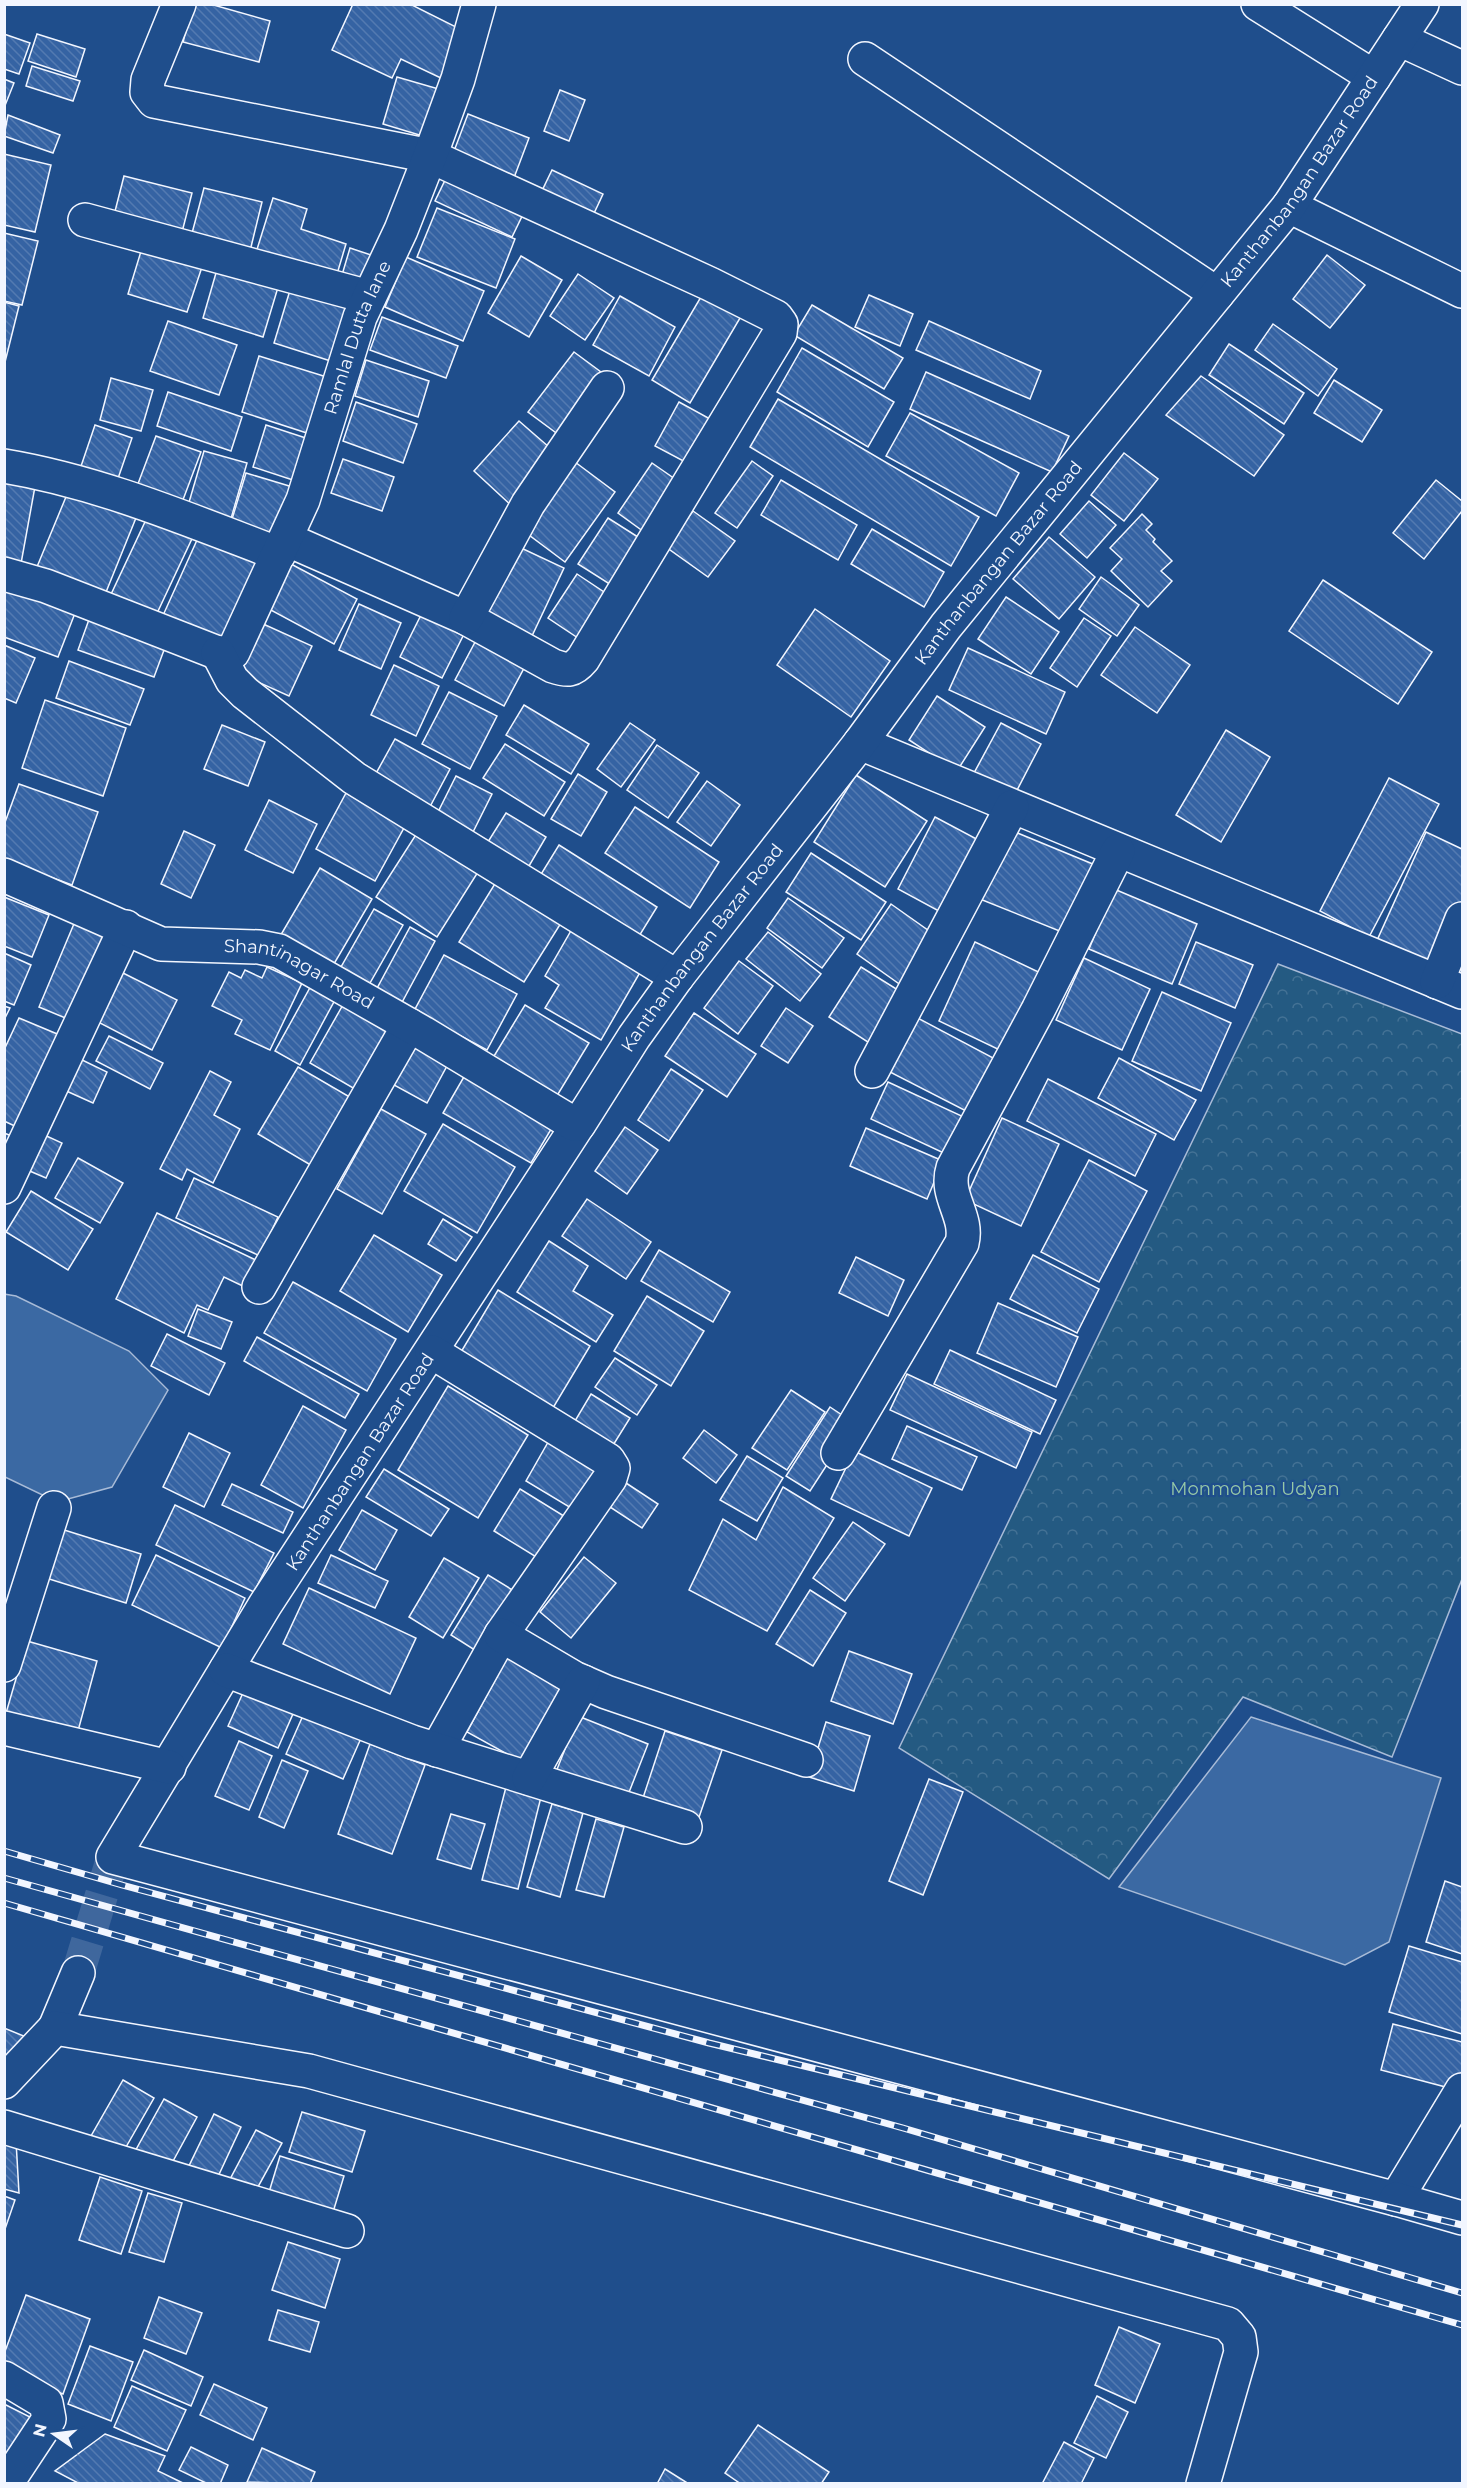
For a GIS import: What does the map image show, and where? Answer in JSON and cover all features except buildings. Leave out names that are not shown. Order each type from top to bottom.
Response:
[{"type":"street","points":[[4,466],[46,473],[129,496],[282,547],[466,618],[566,671],[574,669],[583,659],[780,333],[781,324],[776,317],[710,284],[430,156],[154,101],[147,92],[148,80],[179,4]]},
{"type":"street","name":"Ramlal Dutta lane","points":[[218,653],[233,652],[303,500],[347,355],[369,297],[401,230],[430,156],[458,79],[479,4]]},
{"type":"street","points":[[1258,4],[1374,77]]},
{"type":"street","name":"Kanthanbangan Bazar Road","points":[[1396,2199],[113,1857],[148,1803],[265,1605],[432,1352],[576,1124],[634,1037],[677,977],[860,743],[946,626],[1289,206],[1422,4]]},
{"type":"street","points":[[1399,39],[1462,68]]},
{"type":"street","points":[[865,59],[1217,294]]},
{"type":"street","points":[[1289,206],[1462,291]]},
{"type":"street","points":[[85,220],[369,297]]},
{"type":"street","points":[[466,618],[528,504],[607,388]]},
{"type":"street","points":[[4,574],[46,586],[218,653],[232,680],[245,693],[354,778],[677,977]]},
{"type":"street","points":[[860,743],[1450,987],[1462,919]]},
{"type":"street","points":[[872,1071],[1012,807]]},
{"type":"street","points":[[838,1453],[962,1243],[964,1226],[949,1184],[953,1168],[1038,1010],[1118,850]]},
{"type":"street","name":"Shantinagar Road","points":[[4,875],[165,945],[259,947],[279,951],[576,1124]]},
{"type":"street","points":[[4,1187],[126,927]]},
{"type":"street","points":[[259,1287],[409,1025]]},
{"type":"street","points":[[432,1352],[608,1460],[613,1468],[610,1478],[501,1635],[437,1750]]},
{"type":"street","points":[[4,1665],[54,1508]]},
{"type":"street","points":[[501,1635],[583,1682],[713,1730],[806,1760]]},
{"type":"street","points":[[226,1671],[365,1725],[437,1750],[685,1827]]},
{"type":"street","points":[[529,1778],[583,1682]]},
{"type":"street","points":[[4,1728],[169,1767]]},
{"type":"street","points":[[4,2082],[55,2028],[78,1973]]},
{"type":"street","points":[[55,2028],[309,2071],[1228,2324],[1239,2337],[1241,2352],[1203,2484]]},
{"type":"street","points":[[1462,2090],[1396,2199],[1462,2218]]},
{"type":"street","points":[[4,2127],[347,2231]]},
{"type":"street","points":[[4,2378],[46,2403],[49,2419],[6,2484]]},
{"type":"green space","name":"Monmohan Udyan","points":[[1278,964],[1462,1034],[1462,1579],[1392,1757],[1243,1697],[1109,1879],[899,1748]]},
{"type":"shaded area","points":[[4,1294],[16,1296],[129,1351],[168,1390],[112,1487],[57,1502],[5,1477]]},
{"type":"shaded area","points":[[1251,1717],[1441,1778],[1389,1942],[1345,1965],[1119,1887]]},
{"type":"tunnel","points":[[78,1973],[113,1857]]},
{"type":"railway","points":[[4,1851],[709,2043],[1462,2225]]},
{"type":"railway","points":[[4,1878],[903,2128],[1462,2293]]},
{"type":"railway","points":[[4,1903],[1462,2325]]}]
